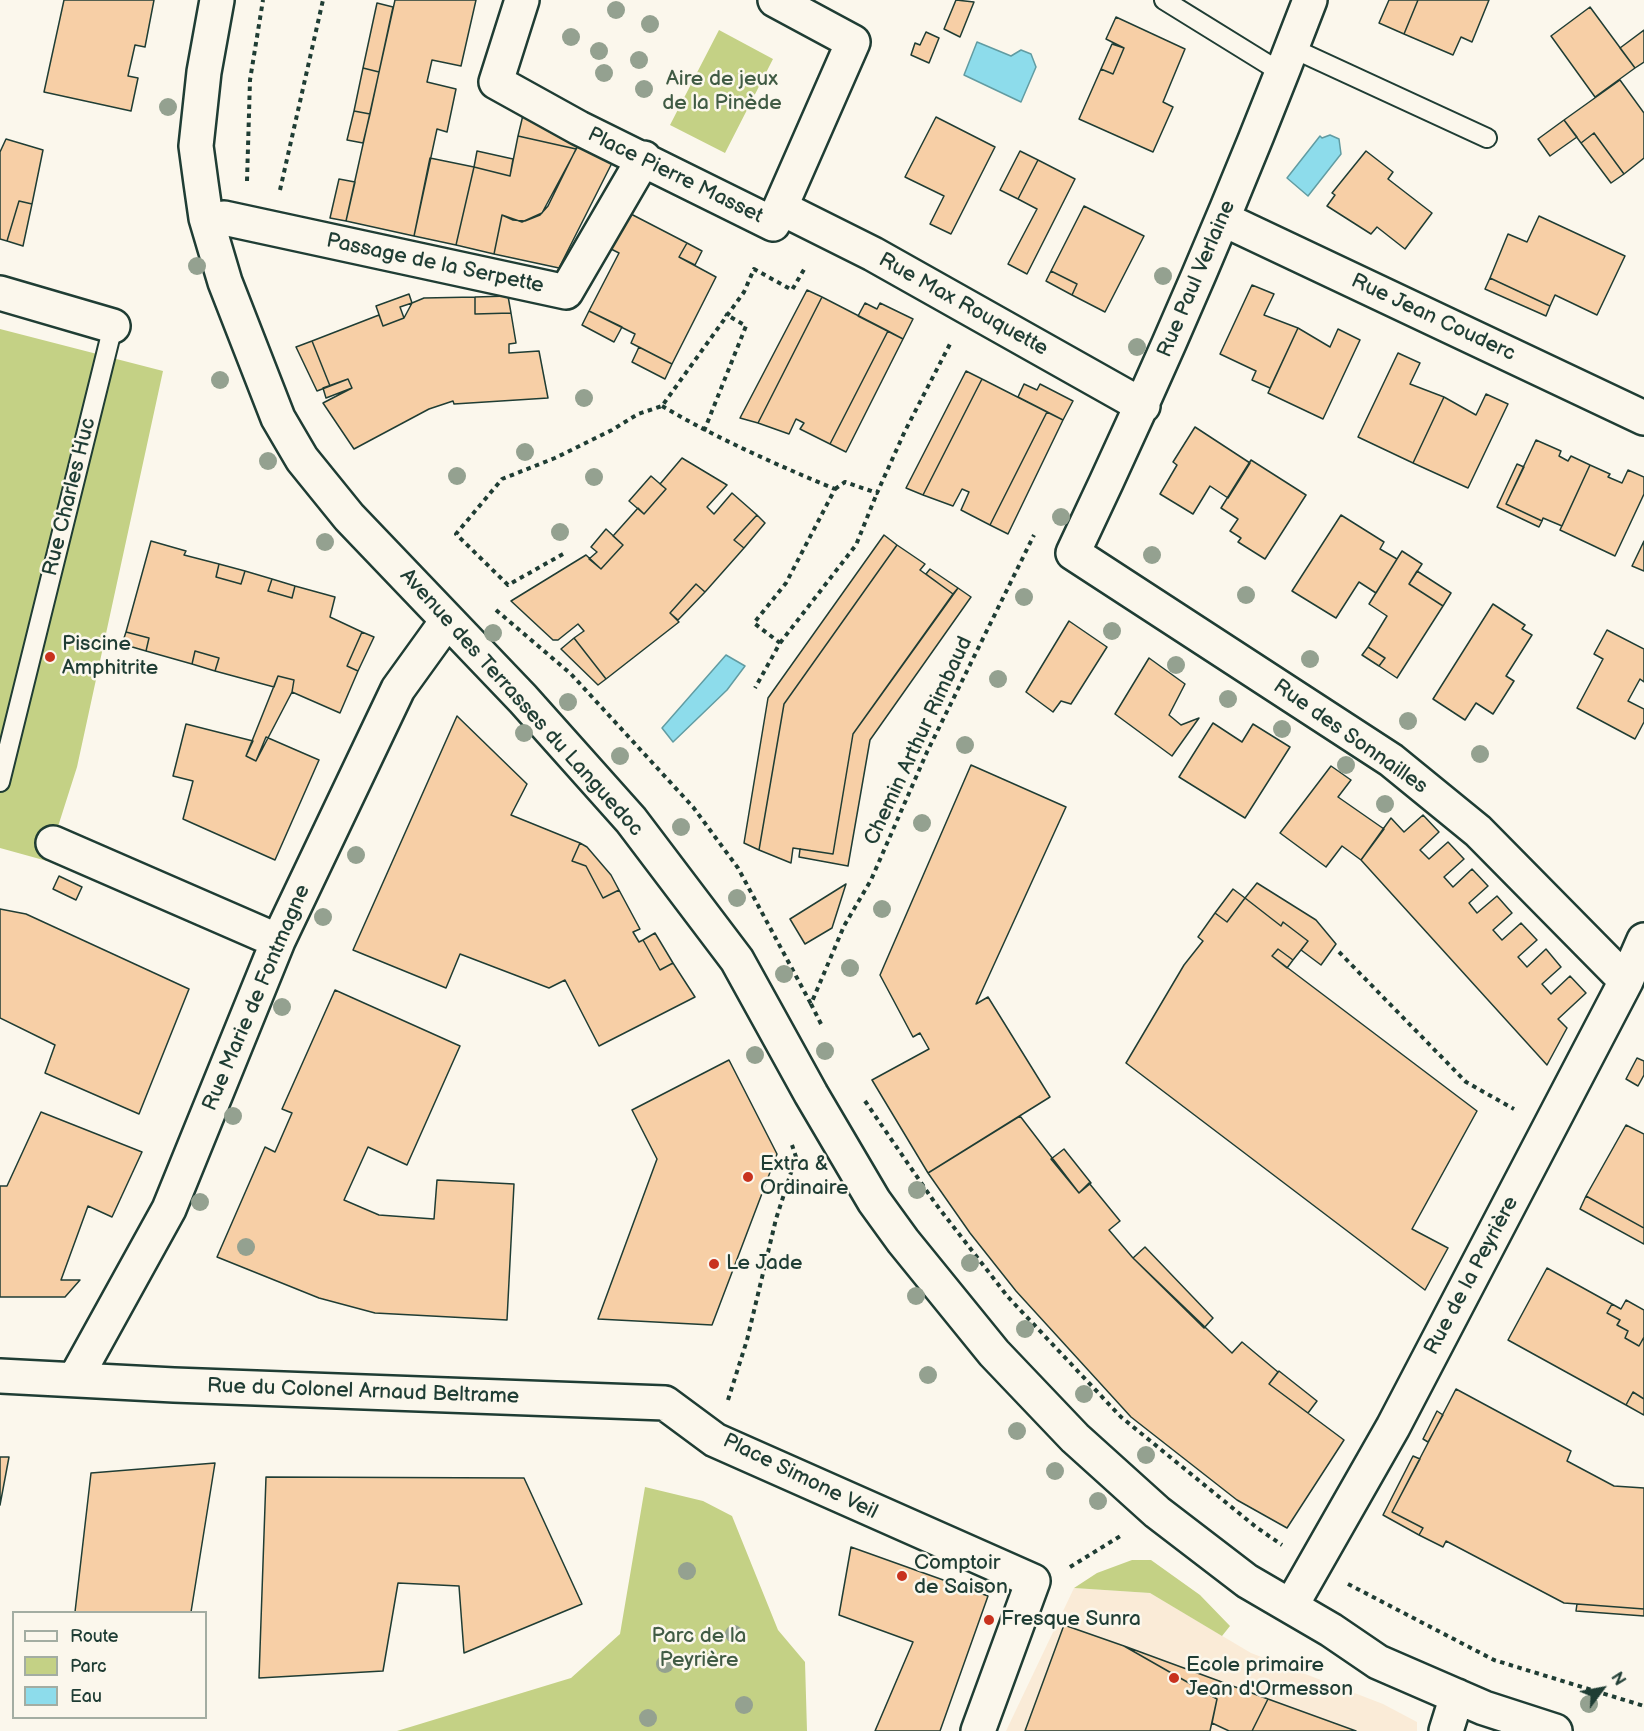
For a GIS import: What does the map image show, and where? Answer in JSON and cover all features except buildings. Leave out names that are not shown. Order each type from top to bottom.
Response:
[{"type":"street","name":"Avenue des Terrasses du Languedoc","points":[[217,0],[204,72],[196,146],[206,218],[246,342],[278,418],[302,459],[349,517],[523,699],[631,820],[736,960],[857,1172],[903,1241],[994,1353],[1075,1438],[1157,1512],[1247,1581],[1291,1606],[1378,1662],[1457,1696],[1555,1731]]},
{"type":"street","name":"Place Pierre Masset","points":[[522,0],[495,82],[579,128],[773,224],[852,42],[775,0]]},
{"type":"street","name":"Rue Paul Verlaine","points":[[1074,553],[1143,406],[1223,219],[1288,61],[1310,0]]},
{"type":"street","name":"Passage de la Serpette","points":[[247,224],[567,292],[644,159]]},
{"type":"street","name":"Rue Max Rouquette","points":[[781,208],[1143,406]]},
{"type":"street","name":"Rue Jean Couderc","points":[[1223,219],[1644,418]]},
{"type":"street","name":"Rue Charles Huc","points":[[0,293],[113,326]]},
{"type":"street","name":"Rue des Sonnailles","points":[[1074,553],[1391,760],[1478,831],[1626,981]]},
{"type":"street","name":"Rue Marie de Fontmagne","points":[[75,1379],[169,1209],[278,941],[398,689],[447,621]]},
{"type":"street","points":[[53,843],[278,941]]},
{"type":"street","name":"Rue de la Peyrière","points":[[1291,1606],[1393,1427],[1626,981],[1644,940]]},
{"type":"street","name":"Rue du Colonel Arnaud Beltrame","points":[[0,1376],[174,1385],[665,1403],[715,1440]]},
{"type":"street","name":"Place Simone Veil","points":[[715,1440],[1033,1581]]},
{"type":"street","points":[[978,1731],[1033,1581]]},
{"type":"street","points":[[1446,1731],[1457,1696]]},
{"type":"lane","points":[[1164,0],[1288,61],[1487,138]]},
{"type":"lane","name":"Rue Charles Huc","points":[[0,782],[113,326]]},
{"type":"path","points":[[247,224],[250,80],[262,0]]},
{"type":"path","points":[[247,224],[323,0]]},
{"type":"path","points":[[563,554],[508,585],[456,534],[502,479],[555,458],[638,414],[662,406],[725,315],[744,292],[753,269],[792,290],[826,231]]},
{"type":"path","points":[[755,688],[780,643],[856,545],[905,431],[969,309]]},
{"type":"path","points":[[704,431],[746,326],[725,315]]},
{"type":"path","points":[[662,406],[704,431],[784,469],[835,489]]},
{"type":"path","points":[[780,643],[754,623],[786,583],[835,489],[845,482],[877,493]]},
{"type":"path","name":"Chemin Arthur Rimbaud","points":[[812,1004],[844,926],[871,880],[927,752],[1037,530]]},
{"type":"path","points":[[490,604],[571,674],[693,807],[738,868],[826,1034]]},
{"type":"path","points":[[1340,952],[1466,1083],[1548,1130]]},
{"type":"path","points":[[858,1092],[935,1203],[1008,1297],[1121,1417],[1256,1527],[1313,1566],[1494,1660],[1644,1706]]},
{"type":"path","name":"Place Simone Veil","points":[[715,1440],[747,1340],[776,1219],[796,1157],[790,1142]]},
{"type":"path","points":[[1033,1581],[1076,1565],[1157,1512]]},
{"type":"shaded area","name":"Ecole primaire Jean d'Ormesson","points":[[1074,1588],[1150,1593],[1251,1653],[1383,1704],[1417,1722],[1417,1731],[1006,1731]]},
{"type":"green space","name":"Aire de jeux de la Pinède","points":[[719,30],[773,59],[725,153],[670,125]]},
{"type":"green space","name":"Piscine Amphitrite","points":[[0,329],[163,371],[77,767],[47,861],[0,848]]},
{"type":"green space","name":"Parc de la Peyrière","points":[[645,1487],[703,1501],[732,1516],[778,1630],[805,1662],[807,1731],[397,1731],[571,1678],[620,1634]]},
{"type":"green space","points":[[1132,1560],[1151,1560],[1200,1595],[1230,1626],[1222,1636],[1150,1593],[1074,1588],[1097,1573]]},
{"type":"water","points":[[977,42],[1011,56],[1021,50],[1031,54],[1036,67],[1021,102],[964,75]]},
{"type":"water","points":[[1330,135],[1339,139],[1341,154],[1308,196],[1287,178],[1320,136],[1322,138]]},
{"type":"water","points":[[726,655],[745,666],[727,690],[673,742],[662,728]]},
{"type":"place","name":"Piscine Amphitrite","points":[[50,657]]},
{"type":"place","name":"Extra & Ordinaire","points":[[748,1177]]},
{"type":"place","name":"Le Jade","points":[[714,1264]]},
{"type":"place","name":"Comptoir de Saison","points":[[902,1576]]},
{"type":"place","name":"Fresque Sunra","points":[[989,1620]]},
{"type":"place","name":"Ecole primaire Jean d'Ormesson","points":[[1174,1678]]}]
